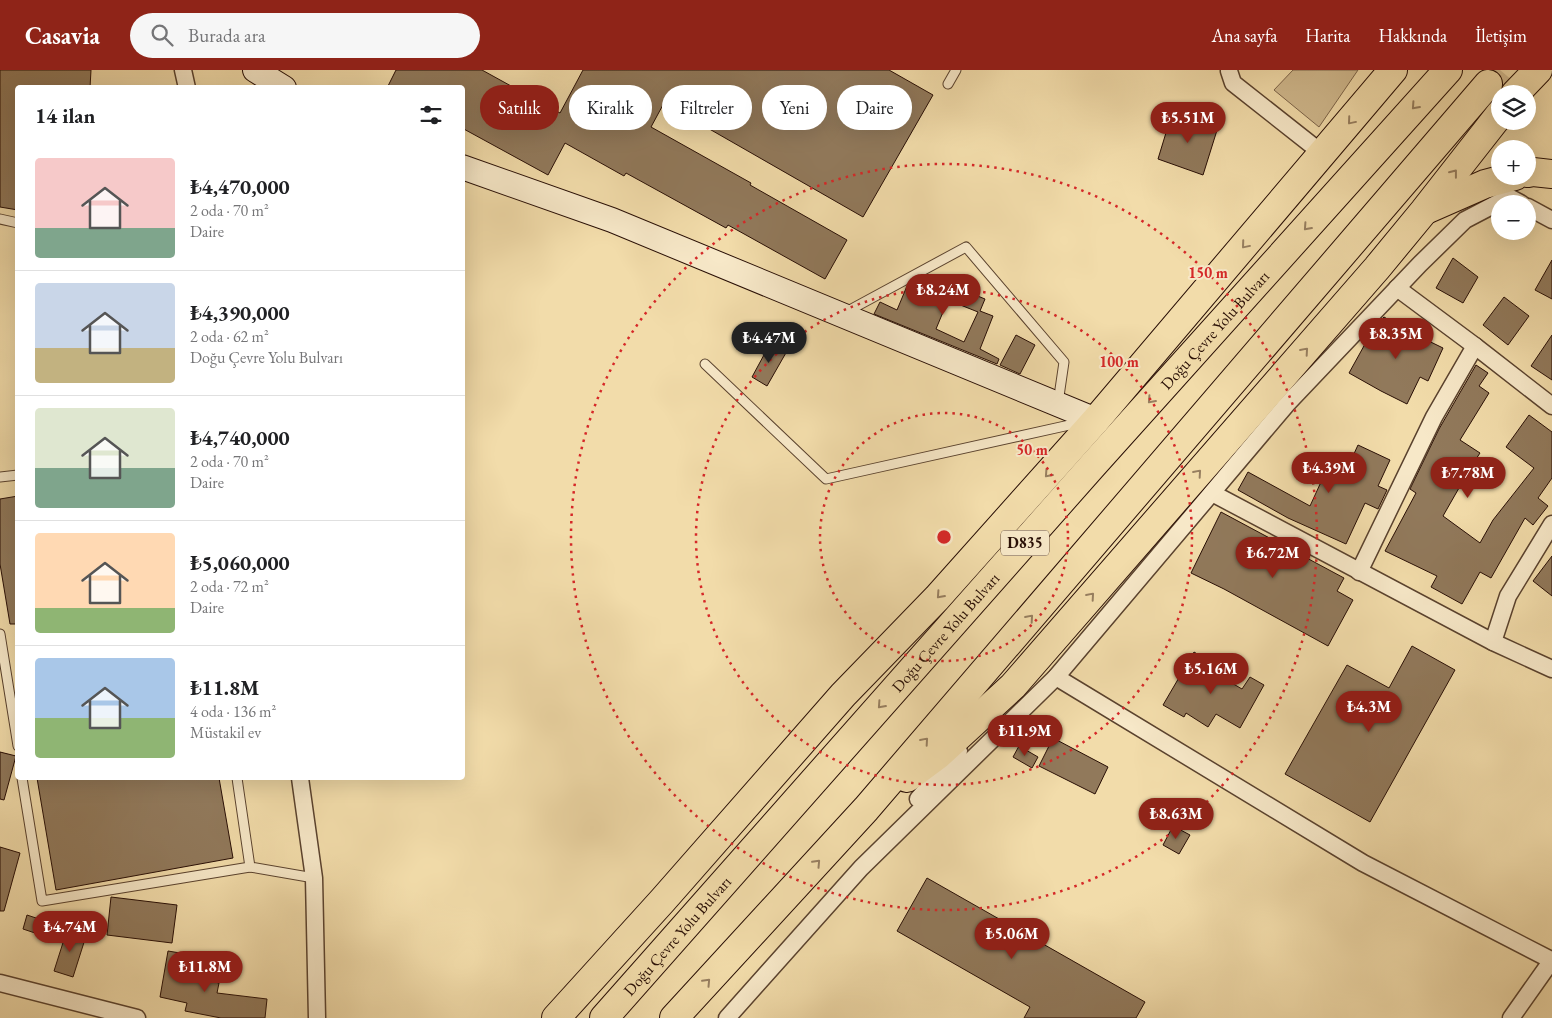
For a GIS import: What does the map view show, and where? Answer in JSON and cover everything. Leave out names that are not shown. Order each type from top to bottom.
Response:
[{"type":"highway","points":[[556,1018],[663,900],[843,694],[937,598],[1096,420],[1393,70]]},
{"type":"highway","name":"Doğu Çevre Yolu Bulvarı","points":[[604,1018],[1093,464],[1448,70]]},
{"type":"highway","points":[[1516,85],[1538,70]]},
{"type":"highway","points":[[674,1018],[866,809],[1488,84]]},
{"type":"highway","points":[[866,809],[938,755],[1013,686],[1364,283],[1424,211],[1491,125]]},
{"type":"highway","points":[[1536,172],[1552,174]]},
{"type":"highway","points":[[1424,211],[1491,182]]},
{"type":"main road","points":[[255,70],[279,85]]},
{"type":"main road","points":[[465,168],[612,220],[1096,420]]},
{"type":"street","points":[[183,70],[186,85]]},
{"type":"street","points":[[1229,71],[1233,83],[1323,154]]},
{"type":"street","points":[[861,868],[1056,677],[1288,404],[1397,288],[1465,220],[1491,206]]},
{"type":"street","points":[[1536,211],[1552,220]]},
{"type":"street","points":[[1397,288],[1552,406]]},
{"type":"street","points":[[1359,572],[1434,418],[1475,346]]},
{"type":"street","points":[[1212,493],[1493,642],[1552,669]]},
{"type":"street","points":[[1493,642],[1508,596],[1552,524]]},
{"type":"street","points":[[1056,677],[1363,863],[1552,960],[1511,1018]]},
{"type":"street","points":[[727,1018],[861,868],[1013,686]]},
{"type":"street","points":[[300,780],[314,878],[317,1018]]},
{"type":"street","points":[[0,983],[137,1018]]},
{"type":"lane","points":[[948,84],[956,70]]},
{"type":"lane","points":[[0,219],[15,222]]},
{"type":"lane","points":[[841,315],[966,247],[1064,362],[1058,404]]},
{"type":"lane","points":[[705,364],[826,479],[1096,420]]},
{"type":"lane","points":[[0,477],[15,475]]},
{"type":"lane","points":[[0,634],[15,727]]},
{"type":"lane","points":[[22,780],[42,901],[250,867],[314,878]]},
{"type":"lane","points":[[237,780],[250,867]]},
{"type":"shaded area","points":[[1293,70],[1358,70],[1319,127],[1274,90]]},
{"type":"building","points":[[0,70],[91,70],[90,85],[15,85],[15,210],[0,207]]},
{"type":"building","points":[[396,70],[482,70],[509,85],[480,85],[480,130],[559,130],[559,112],[569,96],[569,130],[652,130],[652,128],[847,240],[825,279],[728,225],[726,228],[626,173],[624,176],[565,143],[548,175],[465,130],[465,85],[388,85]]},
{"type":"building","points":[[583,70],[889,70],[933,95],[863,217],[711,130],[752,130],[752,85],[662,85],[662,107],[652,125],[652,85],[575,85]]},
{"type":"building","points":[[1172,113],[1218,127],[1203,175],[1158,159]]},
{"type":"building","points":[[1453,258],[1478,277],[1463,303],[1436,288]]},
{"type":"building","points":[[1552,260],[1552,299],[1535,290]]},
{"type":"building","points":[[931,277],[985,299],[980,311],[993,316],[980,349],[999,359],[997,364],[874,314],[880,302],[897,310],[907,286],[914,282],[927,287]],"holes":[[[948,300],[978,312],[964,342],[936,329]]]},
{"type":"building","points":[[1504,297],[1529,316],[1508,345],[1483,325]]},
{"type":"building","points":[[1384,317],[1443,348],[1428,381],[1420,377],[1407,404],[1349,373],[1375,326]]},
{"type":"building","points":[[1016,335],[1035,345],[1020,374],[1000,365]]},
{"type":"building","points":[[1552,335],[1552,380],[1531,366]]},
{"type":"building","points":[[771,342],[787,351],[767,386],[752,377]]},
{"type":"building","points":[[1476,365],[1488,373],[1479,386],[1489,393],[1460,440],[1480,453],[1474,462],[1484,468],[1477,480],[1467,474],[1443,516],[1480,543],[1493,520],[1534,468],[1506,447],[1529,415],[1552,432],[1552,478],[1538,498],[1548,506],[1533,525],[1525,518],[1491,578],[1480,572],[1462,604],[1431,587],[1437,576],[1385,551],[1416,493],[1410,489],[1439,429]]},
{"type":"building","points":[[1358,445],[1390,460],[1378,486],[1387,490],[1378,509],[1365,503],[1346,544],[1288,518],[1238,490],[1248,472],[1310,506],[1321,482],[1309,477],[1320,455],[1347,469]]},
{"type":"building","points":[[15,496],[15,624],[10,624],[0,564],[0,499]]},
{"type":"building","points":[[1221,512],[1344,578],[1337,591],[1353,600],[1328,646],[1191,573]]},
{"type":"building","points":[[1552,556],[1552,596],[1533,581]]},
{"type":"building","points":[[1412,646],[1455,670],[1370,822],[1285,774],[1347,665],[1389,688]]},
{"type":"building","points":[[1194,652],[1214,664],[1211,671],[1242,689],[1250,677],[1264,685],[1240,728],[1216,714],[1208,727],[1186,713],[1184,717],[1163,705]]},
{"type":"building","points":[[1053,738],[1108,767],[1095,794],[1039,766]]},
{"type":"building","points":[[1019,746],[1038,757],[1032,768],[1013,757]]},
{"type":"building","points":[[0,752],[15,756],[15,760],[4,800],[0,799]]},
{"type":"building","points":[[37,780],[219,780],[233,858],[56,890]]},
{"type":"building","points":[[1173,826],[1190,835],[1179,854],[1163,845]]},
{"type":"building","points":[[0,847],[20,853],[4,911],[0,911]]},
{"type":"building","points":[[927,878],[1145,1002],[1136,1018],[1024,1018],[1030,1007],[897,931]]},
{"type":"building","points":[[111,897],[177,905],[172,943],[107,935]]},
{"type":"building","points":[[27,915],[45,921],[41,935],[23,929]]},
{"type":"building","points":[[67,930],[86,936],[73,977],[54,971]]},
{"type":"building","points":[[168,951],[192,955],[188,977],[219,983],[217,993],[267,999],[265,1018],[221,1018],[185,1011],[187,1003],[160,997]]},
{"type":"tunnel","points":[[1488,84],[1500,70]]}]
